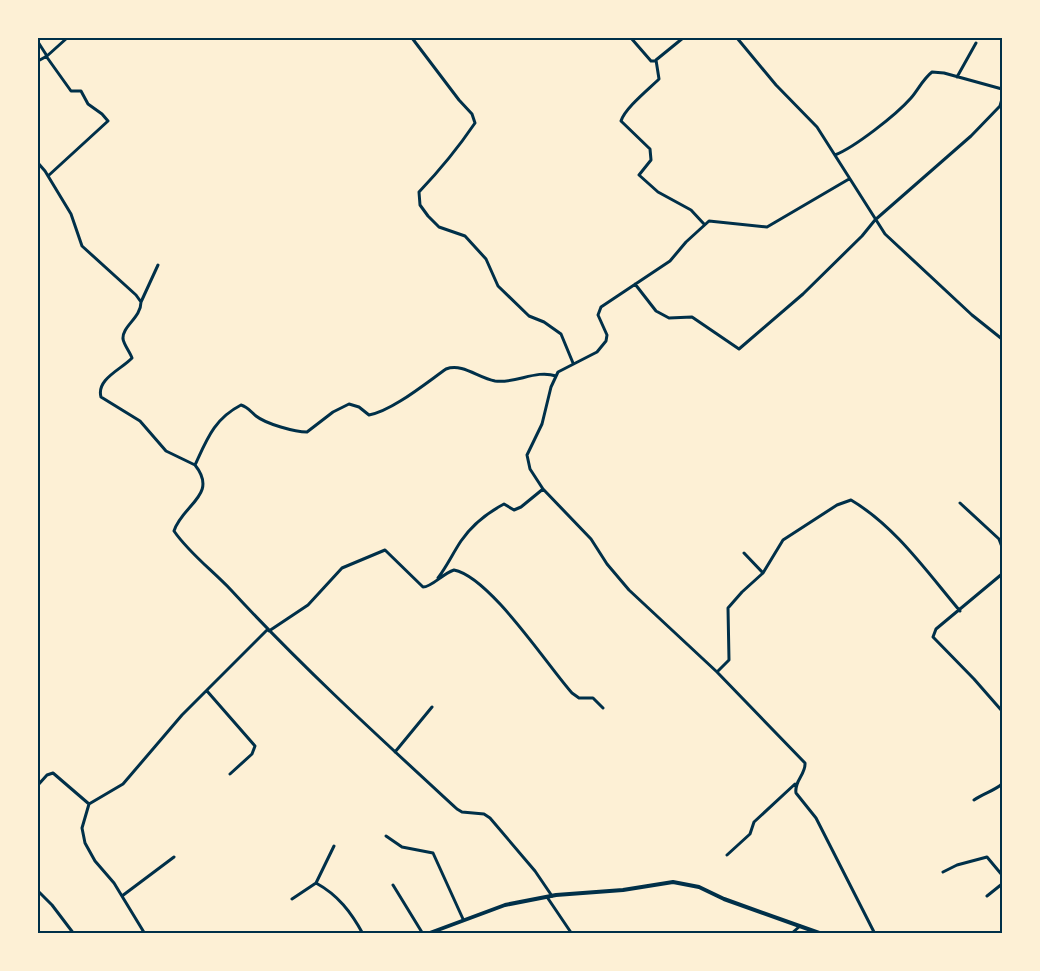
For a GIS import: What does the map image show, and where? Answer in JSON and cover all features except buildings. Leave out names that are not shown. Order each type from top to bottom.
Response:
[{"type":"street","points":[[38,61],[67,38]]},
{"type":"street","points":[[412,38],[472,114],[475,123],[456,152],[419,192],[420,205],[439,226],[465,236],[486,259],[498,286],[529,316],[544,322],[561,334],[573,363]]},
{"type":"street","points":[[631,38],[651,61],[656,61],[683,38]]},
{"type":"street","points":[[737,38],[776,85],[817,127],[875,220],[894,243],[926,270],[972,315],[1002,339]]},
{"type":"street","points":[[38,42],[71,91],[81,91],[88,104],[102,114],[108,122],[48,176]]},
{"type":"street","points":[[957,76],[976,44]]},
{"type":"street","points":[[656,61],[660,78],[621,117],[621,121],[650,149],[651,160],[639,175],[658,192],[691,210],[704,224]]},
{"type":"street","points":[[835,155],[850,148],[888,119],[911,98],[929,74],[938,72],[1002,89]]},
{"type":"street","points":[[634,283],[656,311],[669,318],[692,317],[739,349],[803,294],[862,236],[875,220],[971,136],[1000,106],[1002,99]]},
{"type":"street","points":[[38,164],[71,214],[84,249],[141,302]]},
{"type":"street","points":[[727,855],[750,834],[754,822],[796,783],[806,768],[805,763],[717,672],[629,590],[591,539],[543,489],[530,469],[527,455],[542,424],[555,376],[560,370],[593,355],[605,344],[607,335],[598,315],[600,309],[612,298],[670,261],[704,224],[714,220],[767,227],[849,179]]},
{"type":"street","points":[[158,265],[138,314],[124,334],[123,340],[132,358],[107,379],[101,388],[100,395],[140,421],[166,451],[195,465],[202,474],[203,489],[177,523],[174,531],[268,631],[457,809],[462,812],[484,814],[490,818],[535,871],[572,933]]},
{"type":"street","points":[[195,465],[218,422],[241,405],[262,420],[290,430],[307,432],[333,412],[349,404],[359,407],[369,415],[382,411],[452,367],[461,367],[481,377],[496,381],[511,381],[544,373],[555,376]]},
{"type":"street","points":[[145,933],[122,896],[88,850],[82,828],[89,804],[123,783],[164,736],[268,631],[308,605],[342,568],[354,565],[383,550],[388,551],[423,587],[429,587],[448,566],[461,541],[489,512],[504,504],[514,510],[543,489]]},
{"type":"street","points":[[717,672],[729,660],[728,609],[742,592],[763,573],[784,539],[837,505],[851,500],[872,514],[912,554],[960,611]]},
{"type":"street","points":[[960,503],[999,539],[1002,547]]},
{"type":"street","points":[[744,553],[763,573]]},
{"type":"street","points":[[438,578],[454,570],[470,578],[526,634],[572,693],[579,698],[593,698],[603,708]]},
{"type":"street","points":[[1002,574],[936,629],[933,637],[974,678],[1002,711]]},
{"type":"street","points":[[207,691],[255,746],[252,754],[230,774]]},
{"type":"street","points":[[395,752],[432,707]]},
{"type":"street","points":[[38,785],[47,775],[53,773],[89,804]]},
{"type":"street","points":[[796,783],[796,793],[816,818],[875,933]]},
{"type":"street","points":[[974,800],[1002,784]]},
{"type":"street","points":[[386,836],[402,847],[433,853],[463,919]]},
{"type":"street","points":[[292,899],[316,883],[334,846]]},
{"type":"street","points":[[122,896],[174,857]]},
{"type":"street","points":[[943,872],[957,865],[987,857],[1002,874]]},
{"type":"street","points":[[393,885],[425,933],[505,905],[550,897],[617,891],[678,882],[699,887],[724,899],[822,933]]},
{"type":"street","points":[[316,883],[339,899],[363,933]]},
{"type":"street","points":[[987,896],[1002,884]]},
{"type":"street","points":[[38,891],[74,933]]},
{"type":"street","points":[[791,933],[800,926]]}]
